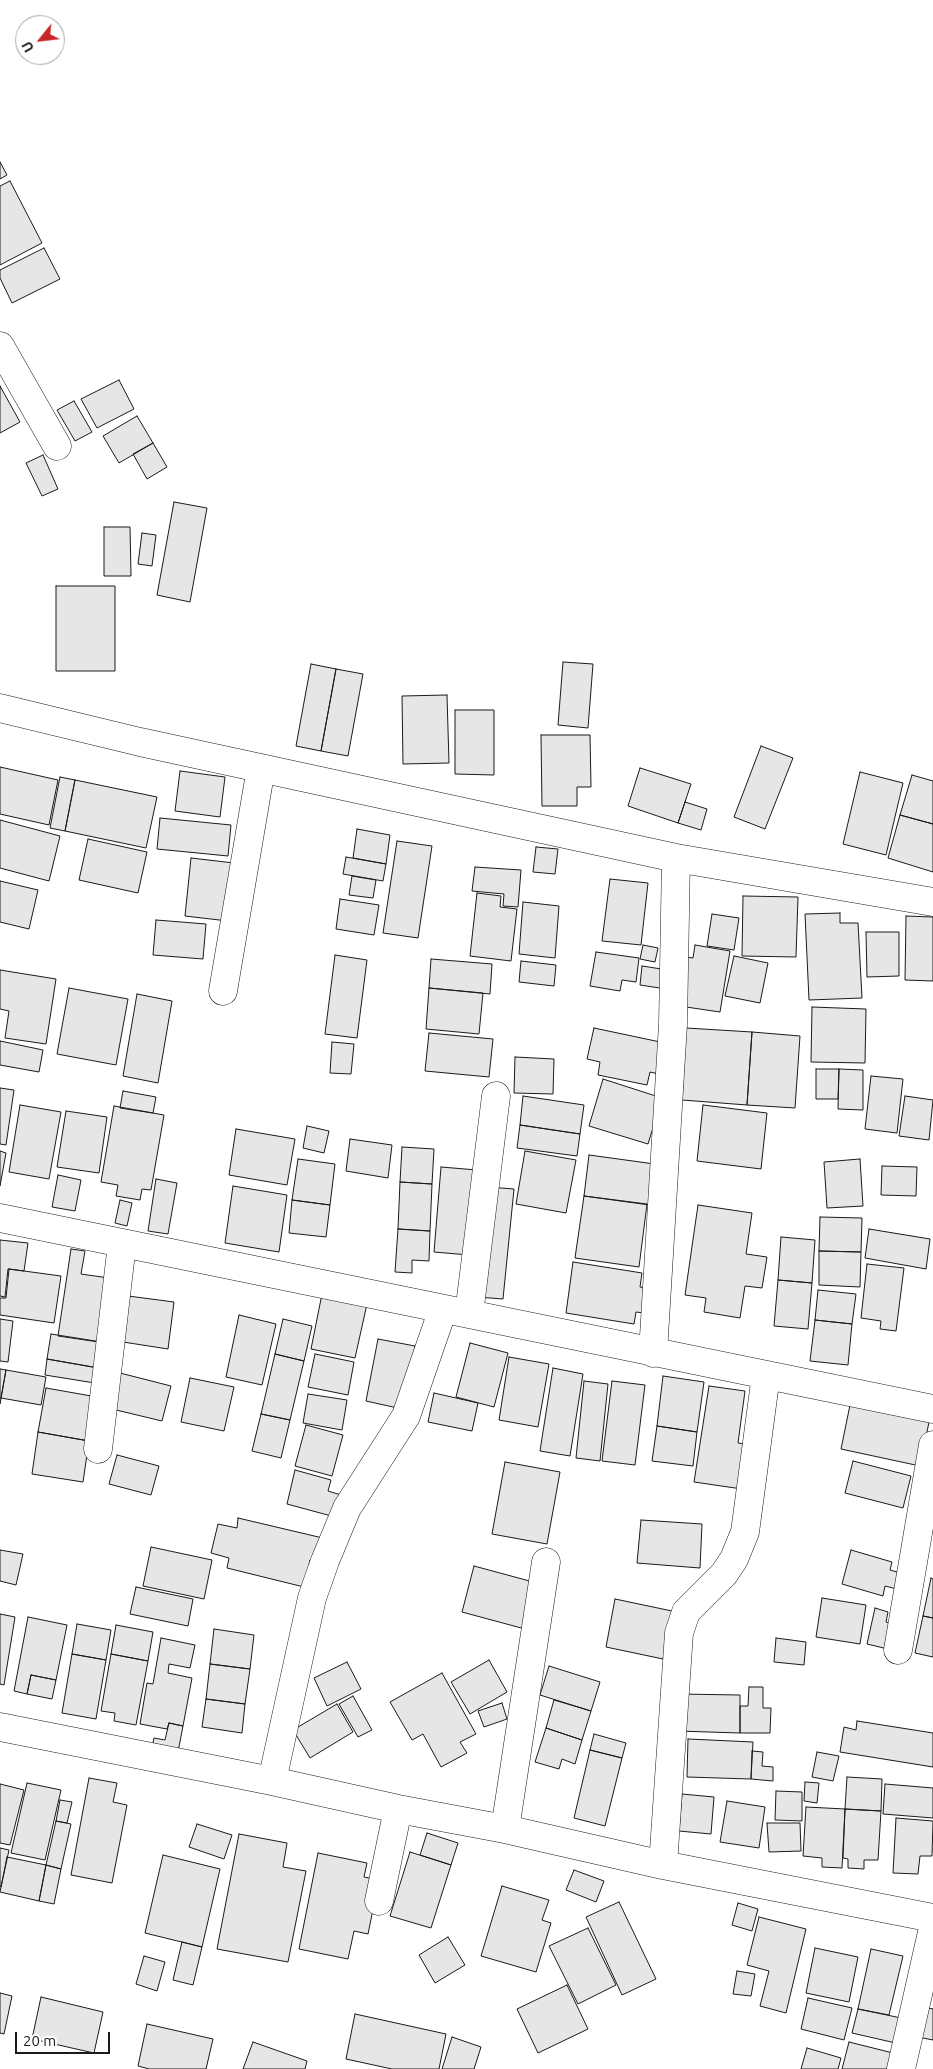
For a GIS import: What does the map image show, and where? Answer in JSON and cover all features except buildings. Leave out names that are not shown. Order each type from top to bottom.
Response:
[{"type":"street","points":[[0,346],[58,446]]},
{"type":"street","points":[[0,708],[260,768],[676,858],[933,902]]},
{"type":"street","points":[[223,992],[260,768]]},
{"type":"street","points":[[653,1353],[673,1024],[676,858]]},
{"type":"street","points":[[469,1314],[496,1096]]},
{"type":"street","points":[[0,1218],[933,1409]]},
{"type":"street","points":[[98,1449],[122,1244]]},
{"type":"street","points":[[272,1781],[312,1598],[325,1561],[347,1508],[406,1416],[443,1309]]},
{"type":"street","points":[[663,1865],[679,1633],[686,1612],[724,1574],[734,1558],[745,1532],[766,1375]]},
{"type":"street","points":[[898,1650],[933,1445]]},
{"type":"street","points":[[505,1829],[546,1562]]},
{"type":"street","points":[[0,1728],[272,1781],[398,1809],[505,1829],[663,1865],[933,1918]]},
{"type":"street","points":[[379,1901],[398,1809]]},
{"type":"street","points":[[901,2069],[933,1928]]}]
